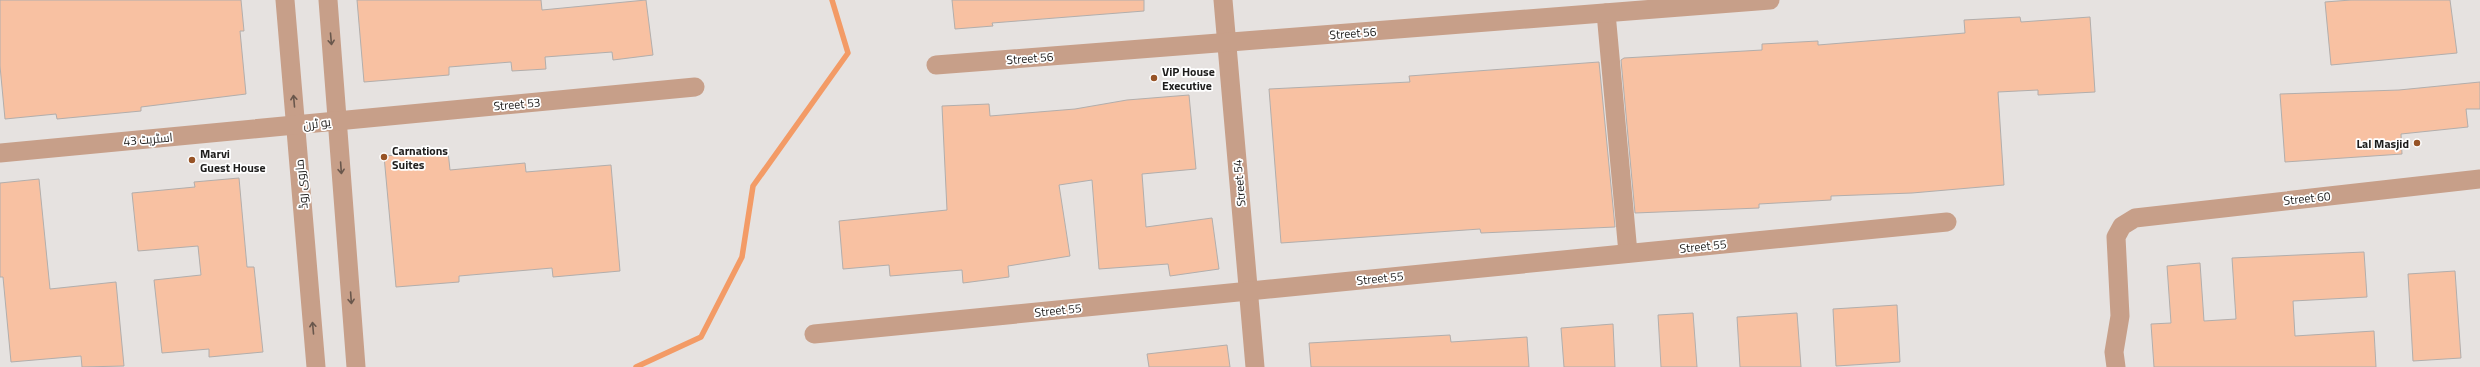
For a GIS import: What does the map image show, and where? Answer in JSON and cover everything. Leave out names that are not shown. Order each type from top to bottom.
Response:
[{"type":"street","name":"ماروی روڈ","points":[[285,0],[316,367]]},
{"type":"street","points":[[328,0],[356,367]]},
{"type":"street","name":"Street 54","points":[[1223,0],[1255,367]]},
{"type":"street","name":"Street 56","points":[[936,65],[1770,0]]},
{"type":"street","points":[[1606,13],[1628,254]]},
{"type":"street","name":"Street 53","points":[[338,120],[695,87]]},
{"type":"street","name":"یو ٹرن","points":[[296,125],[338,120]]},
{"type":"street","name":"اسٹریٹ 43","points":[[0,153],[296,125]]},
{"type":"street","name":"Street 60","points":[[2116,367],[2114,352],[2120,316],[2116,237],[2122,226],[2135,218],[2480,179]]},
{"type":"street","name":"Street 55","points":[[814,334],[1947,222]]},
{"type":"building","points":[[0,0],[241,0],[244,31],[240,31],[246,94],[141,107],[141,111],[57,119],[56,114],[5,119],[0,66]]},
{"type":"building","points":[[357,0],[541,0],[542,10],[646,0],[653,55],[613,60],[612,52],[545,57],[546,69],[512,71],[511,62],[449,67],[449,75],[364,82]]},
{"type":"building","points":[[952,0],[1144,0],[1144,11],[992,23],[993,26],[955,29]]},
{"type":"building","points":[[2351,0],[2450,0],[2457,53],[2331,65],[2325,2]]},
{"type":"building","points":[[2020,17],[2021,22],[2090,17],[2095,92],[2038,95],[2038,90],[1998,92],[2004,185],[1912,193],[1831,196],[1831,200],[1759,204],[1759,208],[1635,213],[1621,60],[1624,58],[1762,50],[1762,44],[1818,41],[1818,45],[1965,33],[1964,20]]},
{"type":"building","points":[[1599,62],[1615,227],[1481,233],[1480,229],[1281,243],[1269,89],[1410,82],[1409,76]]},
{"type":"building","points":[[2480,82],[2480,109],[2466,109],[2468,127],[2401,134],[2402,154],[2285,162],[2280,94],[2399,90]]},
{"type":"building","points":[[1189,95],[1196,169],[1142,174],[1146,227],[1212,218],[1219,269],[1170,276],[1168,264],[1099,269],[1092,180],[1059,185],[1070,256],[1008,266],[1009,277],[963,283],[962,270],[890,276],[889,265],[843,269],[839,221],[947,210],[942,106],[989,104],[990,116],[1075,109],[1127,100]]},
{"type":"building","points":[[448,151],[450,170],[525,163],[526,172],[611,165],[620,271],[553,277],[552,268],[459,276],[459,282],[396,287],[384,156]]},
{"type":"building","points":[[239,178],[247,267],[254,267],[263,352],[209,357],[209,349],[162,353],[154,280],[201,275],[198,246],[138,251],[132,193],[195,187],[194,182]]},
{"type":"building","points":[[39,179],[50,289],[116,282],[124,366],[82,367],[81,356],[11,362],[3,277],[0,277],[0,183]]},
{"type":"building","points":[[2364,252],[2367,297],[2293,301],[2295,336],[2374,331],[2376,367],[2154,367],[2151,324],[2171,323],[2167,266],[2200,263],[2204,321],[2236,319],[2232,258]]},
{"type":"building","points":[[2455,271],[2461,358],[2413,361],[2408,274]]},
{"type":"building","points":[[1897,305],[1900,362],[1836,366],[1833,309]]},
{"type":"building","points":[[1693,313],[1697,367],[1661,367],[1658,315]]},
{"type":"building","points":[[1797,313],[1801,367],[1740,367],[1737,317]]},
{"type":"building","points":[[1613,324],[1615,367],[1564,367],[1561,328]]},
{"type":"building","points":[[1450,335],[1451,342],[1527,337],[1529,367],[1311,367],[1309,343]]},
{"type":"building","points":[[1227,345],[1230,367],[1149,367],[1147,354]]},
{"type":"waterway","points":[[636,367],[701,337],[742,257],[753,186],[848,53],[832,0]]},
{"type":"place","name":"ViP House Executive","points":[[1154,78]]},
{"type":"place","name":"Lal Masjid","points":[[2417,143]]},
{"type":"place","name":"Carnations Suites","points":[[384,157]]},
{"type":"place","name":"Marvi Guest House","points":[[192,160]]}]
